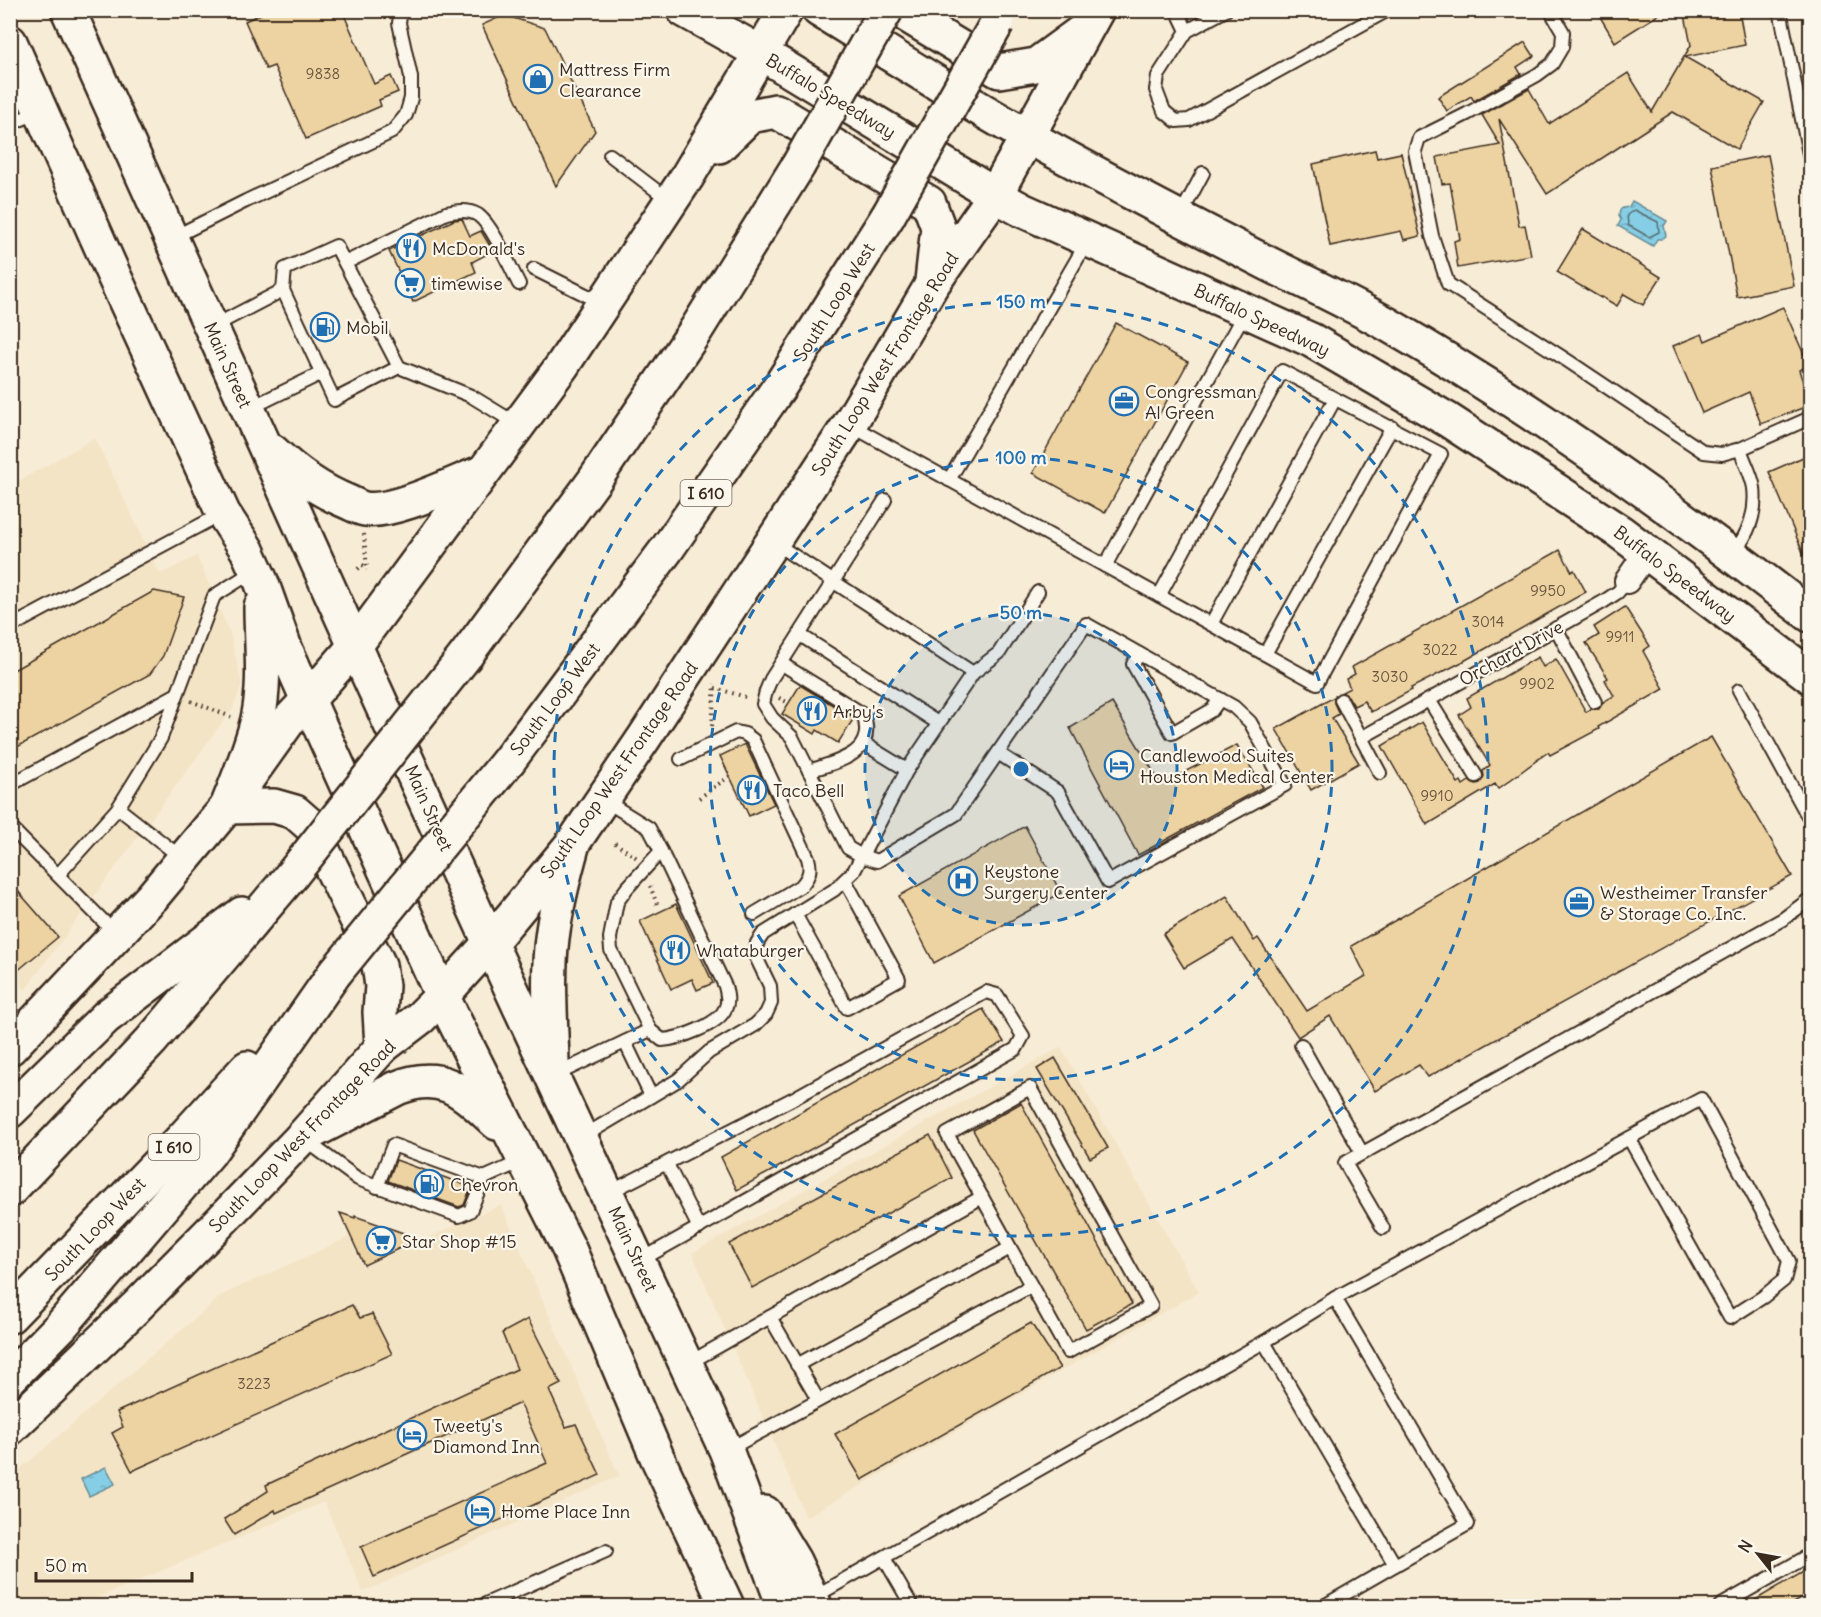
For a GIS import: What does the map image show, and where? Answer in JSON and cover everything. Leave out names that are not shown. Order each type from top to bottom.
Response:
[{"type":"main road","name":"Main Street","points":[[68,10],[490,943],[726,1450],[794,1561],[803,1604]]},
{"type":"main road","name":"Buffalo Speedway","points":[[684,10],[761,53],[994,195],[1022,210],[1311,340],[1448,420],[1620,532],[1810,676]]},
{"type":"main road","points":[[18,1035],[152,897],[226,807],[290,719],[355,646],[562,366],[679,189],[786,10]]},
{"type":"main road","points":[[819,10],[1028,137],[1386,323],[1503,393],[1648,493],[1732,554],[1810,615]]},
{"type":"main road","points":[[10,1190],[151,1041],[291,876],[466,655],[594,481],[696,330],[798,166],[886,10]]},
{"type":"main road","points":[[898,10],[999,71],[1036,65],[1093,19]]},
{"type":"main road","name":"South Loop West","points":[[10,1316],[181,1140],[334,974],[509,760],[674,540],[780,386],[888,216],[1001,17]]},
{"type":"main road","name":"South Loop West Frontage Road","points":[[10,1428],[135,1308],[302,1137],[382,1047],[420,1018],[442,996],[490,943],[573,843],[849,424],[931,286],[994,195],[1093,19]]},
{"type":"main road","points":[[10,42],[223,513],[247,550],[259,576],[285,648],[442,996],[569,1249],[657,1457],[727,1606]]},
{"type":"main road","points":[[679,189],[750,116],[776,111],[929,203],[938,227],[931,286]]},
{"type":"main road","points":[[1311,340],[1334,295]]},
{"type":"main road","points":[[263,442],[293,471],[327,494],[365,509],[403,504],[483,472]]},
{"type":"main road","points":[[1620,532],[1648,493]]},
{"type":"main road","points":[[226,807],[245,761],[258,719],[263,683],[259,576]]},
{"type":"main road","points":[[226,807],[274,806],[295,812],[311,826],[379,964],[382,986],[380,1012],[382,1047]]},
{"type":"main road","points":[[552,1076],[550,975],[552,939],[560,890],[573,843]]},
{"type":"main road","points":[[10,1111],[106,1017],[291,876]]},
{"type":"main road","points":[[10,1378],[61,1326],[209,1154],[334,974]]},
{"type":"main road","points":[[302,1137],[397,1088],[424,1080],[438,1081],[464,1092],[519,1149]]},
{"type":"main road","points":[[657,1457],[671,1526],[705,1606]]},
{"type":"street","name":"Orchard Drive","points":[[1627,581],[1647,552]]},
{"type":"lane","points":[[171,238],[392,132],[406,115],[411,98],[411,76],[399,23],[401,10]]},
{"type":"lane","points":[[1177,10],[1187,31]]},
{"type":"lane","points":[[1226,10],[1187,31],[1158,75],[1155,90],[1164,111],[1176,121],[1189,120],[1388,10]]},
{"type":"lane","points":[[1550,10],[1563,32],[1562,47],[1552,64],[1537,75],[1467,114],[1419,138],[1415,151],[1432,236],[1448,284],[1704,452],[1722,454],[1740,449],[1810,418]]},
{"type":"lane","points":[[1780,10],[1810,159]]},
{"type":"lane","points":[[10,124],[42,111]]},
{"type":"lane","points":[[610,155],[679,189]]},
{"type":"lane","points":[[1179,217],[1203,173]]},
{"type":"lane","points":[[345,263],[446,213],[462,210],[477,214],[488,225],[519,284]]},
{"type":"lane","points":[[949,480],[1088,240]]},
{"type":"lane","points":[[399,368],[334,400],[283,290],[285,269],[336,246],[399,368],[471,396],[518,425]]},
{"type":"lane","points":[[534,269],[603,304]]},
{"type":"lane","points":[[211,327],[283,290]]},
{"type":"lane","points":[[1106,566],[1245,310]]},
{"type":"lane","points":[[849,424],[949,480],[1106,566],[1159,596],[1317,683],[1441,454],[1282,371],[1159,596]]},
{"type":"lane","points":[[248,409],[321,373]]},
{"type":"lane","points":[[1211,624],[1335,399]]},
{"type":"lane","points":[[1265,654],[1392,427]]},
{"type":"lane","points":[[1732,554],[1745,539],[1754,506],[1754,487],[1740,449]]},
{"type":"lane","points":[[885,500],[769,685],[763,704],[772,718],[792,737],[848,848],[877,861],[956,814],[1086,624],[1234,707],[1250,722],[1285,785],[1108,882],[1058,792],[998,753]]},
{"type":"lane","points":[[10,627],[223,513]]},
{"type":"lane","points":[[772,542],[973,673]]},
{"type":"lane","points":[[58,875],[118,808],[161,738],[214,596],[259,576]]},
{"type":"lane","name":"Orchard Drive","points":[[1361,738],[1603,602],[1618,592],[1627,581]]},
{"type":"lane","points":[[581,1137],[678,1080],[709,1052],[755,1025],[766,1014],[771,1003],[770,986],[756,957],[757,943],[763,934],[834,890],[854,871],[907,770],[973,673],[999,653],[1038,592]]},
{"type":"lane","points":[[1556,628],[1595,702]]},
{"type":"lane","points":[[800,635],[938,723]]},
{"type":"lane","points":[[1139,654],[1133,664],[1172,733],[1212,710],[1220,699]]},
{"type":"lane","points":[[782,664],[863,714],[867,724],[866,739],[860,748],[847,758],[809,771]]},
{"type":"lane","points":[[1739,690],[1810,820]]},
{"type":"lane","points":[[10,785],[177,694]]},
{"type":"lane","points":[[1341,700],[1380,773]]},
{"type":"lane","points":[[1429,700],[1476,776]]},
{"type":"lane","points":[[681,759],[736,732],[745,734],[753,740],[808,858],[810,868],[808,878],[802,885],[754,914]]},
{"type":"lane","points":[[863,743],[907,770]]},
{"type":"lane","points":[[603,800],[649,828],[661,851],[725,986],[728,998],[726,1008],[720,1017],[689,1034],[662,1040],[650,1030],[611,950],[610,938],[617,902],[661,851]]},
{"type":"lane","points":[[118,808],[183,860]]},
{"type":"lane","points":[[10,827],[117,935]]},
{"type":"lane","points":[[795,914],[847,1008],[899,979],[845,880]]},
{"type":"lane","points":[[1383,1228],[1345,1163],[1783,919],[1810,899]]},
{"type":"lane","points":[[607,1193],[796,1097],[986,992],[998,994],[1023,1036],[1016,1049],[639,1261]]},
{"type":"lane","points":[[552,1076],[650,1030]]},
{"type":"lane","points":[[625,1042],[651,1096]]},
{"type":"lane","points":[[1301,1045],[1362,1153]]},
{"type":"lane","points":[[1030,1088],[1151,1306],[1068,1352],[1010,1248],[947,1134],[1030,1088]]},
{"type":"lane","points":[[803,1604],[1264,1342],[1335,1298],[1629,1138],[1701,1099],[1789,1262],[1784,1280],[1763,1297],[1730,1318],[1629,1138]]},
{"type":"lane","points":[[302,1137],[358,1179],[459,1216],[470,1211],[484,1178],[519,1149]]},
{"type":"lane","points":[[378,1187],[393,1145],[484,1178]]},
{"type":"lane","points":[[667,1164],[699,1228]]},
{"type":"lane","points":[[686,1364],[982,1197]]},
{"type":"lane","points":[[798,1365],[1010,1248]]},
{"type":"lane","points":[[726,1450],[1031,1286]]},
{"type":"lane","points":[[1324,1606],[1468,1524],[1335,1298]]},
{"type":"lane","points":[[770,1317],[818,1400]]},
{"type":"lane","points":[[1264,1342],[1395,1565]]},
{"type":"lane","points":[[481,1606],[606,1551]]},
{"type":"lane","points":[[1720,1606],[1810,1555]]},
{"type":"lane","points":[[884,1558],[912,1606]]},
{"type":"path","points":[[358,569],[362,565],[366,568],[364,532]]},
{"type":"path","points":[[711,744],[715,684]]},
{"type":"path","points":[[177,694],[201,707],[233,718]]},
{"type":"path","points":[[699,798],[730,776]]},
{"type":"shaded area","points":[[95,438],[160,574],[197,556],[231,636],[242,685],[233,708],[25,990],[10,973],[10,486]]},
{"type":"shaded area","points":[[1061,1047],[1199,1292],[806,1517],[692,1253]]},
{"type":"shaded area","points":[[501,1205],[619,1476],[363,1592],[324,1502],[78,1606],[11,1606],[11,1477],[222,1295],[349,1237],[363,1267]]},
{"type":"water","points":[[1632,201],[1667,221],[1664,226],[1666,236],[1657,239],[1653,246],[1618,226],[1621,220],[1620,210],[1629,207]]},
{"type":"water","points":[[106,1467],[115,1484],[89,1496],[81,1479]]},
{"type":"building","points":[[270,10],[342,10],[374,84],[391,76],[398,92],[379,100],[381,106],[306,139],[274,66],[266,69],[245,21]]},
{"type":"building","points":[[1596,10],[1666,10],[1615,42]]},
{"type":"building","points":[[1684,10],[1739,10],[1745,45],[1685,57],[1764,102],[1737,149],[1673,112],[1547,194],[1499,119],[1519,226],[1525,225],[1531,255],[1458,268],[1454,241],[1460,239],[1450,183],[1442,184],[1437,157],[1500,145],[1482,115],[1529,89],[1549,124],[1628,73],[1652,112],[1691,45]]},
{"type":"building","name":"Mattress Firm Clearance","points":[[504,15],[545,28],[595,131],[556,186],[482,25]]},
{"type":"building","points":[[1525,42],[1534,56],[1517,67],[1521,74],[1474,101],[1471,96],[1447,111],[1438,97]]},
{"type":"building","points":[[1375,150],[1377,158],[1401,153],[1420,236],[1404,240],[1401,231],[1330,246],[1313,164]]},
{"type":"building","points":[[1768,155],[1794,286],[1737,297],[1712,166]]},
{"type":"building","points":[[462,219],[470,236],[481,231],[493,251],[472,262],[476,272],[413,302],[389,251],[454,220]]},
{"type":"building","points":[[1583,229],[1661,277],[1643,305],[1624,294],[1617,306],[1557,272]]},
{"type":"building","points":[[1783,307],[1809,366],[1799,370],[1810,405],[1761,424],[1749,392],[1702,413],[1673,346],[1702,334],[1705,341]]},
{"type":"building","points":[[1116,323],[1188,362],[1105,513],[1033,473]]},
{"type":"building","points":[[1810,454],[1810,569],[1769,472]]},
{"type":"building","points":[[1560,550],[1586,592],[1371,712],[1364,701],[1354,706],[1348,696],[1342,692],[1350,688],[1346,679],[1355,674],[1352,667]]},
{"type":"building","points":[[154,591],[184,597],[163,656],[150,674],[10,751],[10,672]]},
{"type":"building","points":[[1625,607],[1650,646],[1643,651],[1664,689],[1598,727],[1599,729],[1550,755],[1548,752],[1498,789],[1495,784],[1427,825],[1382,746],[1422,722],[1458,783],[1461,781],[1463,785],[1469,781],[1480,783],[1484,776],[1483,771],[1490,765],[1459,715],[1471,707],[1467,698],[1538,657],[1543,667],[1556,659],[1586,712],[1599,709],[1603,702],[1614,696],[1605,680],[1608,678],[1586,643],[1599,635],[1594,627]]},
{"type":"building","points":[[800,685],[854,718],[838,743],[817,730],[815,734],[782,714]]},
{"type":"building","points":[[1334,697],[1339,714],[1332,718],[1359,763],[1311,790],[1276,729]]},
{"type":"building","name":"Candlewood Suites Houston Medical Center","points":[[1112,703],[1161,784],[1237,745],[1263,787],[1138,855],[1070,728]]},
{"type":"building","points":[[1711,737],[1792,876],[1428,1077],[1419,1065],[1375,1091],[1330,1016],[1298,1037],[1233,939],[1184,968],[1163,934],[1227,896],[1254,941],[1258,938],[1307,1011],[1366,976],[1351,946]]},
{"type":"building","name":"Taco Bell","points":[[745,744],[774,804],[749,816],[720,756]]},
{"type":"building","points":[[1025,826],[1061,893],[934,963],[899,896]]},
{"type":"building","points":[[10,882],[58,937],[10,977]]},
{"type":"building","name":"Whataburger","points":[[676,904],[713,983],[697,990],[692,979],[671,989],[640,921]]},
{"type":"building","points":[[983,1009],[1004,1042],[737,1190],[721,1157]]},
{"type":"building","points":[[1055,1058],[1108,1148],[1090,1158],[1037,1069]]},
{"type":"building","points":[[1021,1103],[1132,1304],[1086,1329],[973,1130]]},
{"type":"building","points":[[930,1135],[952,1178],[752,1288],[729,1244]]},
{"type":"building","name":"Chevron","points":[[396,1160],[471,1187],[464,1205],[459,1207],[388,1181]]},
{"type":"building","name":"Star Shop #15","points":[[340,1213],[406,1234],[405,1236],[415,1241],[364,1265]]},
{"type":"building","points":[[352,1305],[360,1318],[372,1314],[392,1354],[132,1471],[112,1433],[123,1427],[117,1412]]},
{"type":"building","points":[[528,1319],[561,1384],[549,1390],[566,1427],[576,1424],[600,1475],[374,1577],[361,1547],[547,1463],[520,1403],[276,1513],[275,1510],[234,1535],[224,1519],[268,1491],[266,1485],[517,1369],[502,1333]]},
{"type":"building","points":[[1031,1323],[1060,1368],[862,1480],[835,1434]]},
{"type":"building","points":[[1810,1568],[1810,1593],[1788,1606],[1745,1606]]},
{"type":"place","name":"Mattress Firm Clearance","points":[[538,79]]},
{"type":"place","name":"McDonald's","points":[[411,248]]},
{"type":"place","name":"timewise","points":[[410,283]]},
{"type":"place","name":"Mobil","points":[[325,327]]},
{"type":"place","name":"Congressman Al Green","points":[[1124,401]]},
{"type":"place","name":"Arby's","points":[[812,711]]},
{"type":"place","name":"Candlewood Suites Houston Medical Center","points":[[1119,765]]},
{"type":"place","name":"Taco Bell","points":[[752,790]]},
{"type":"place","name":"Keystone Surgery Center","points":[[963,881]]},
{"type":"place","name":"Westheimer Transfer & Storage Co. Inc.","points":[[1579,902]]},
{"type":"place","name":"Whataburger","points":[[675,950]]},
{"type":"place","name":"Chevron","points":[[429,1184]]},
{"type":"place","name":"Star Shop #15","points":[[381,1241]]},
{"type":"place","name":"Tweety's Diamond Inn","points":[[412,1435]]},
{"type":"place","name":"Home Place Inn","points":[[480,1511]]}]
